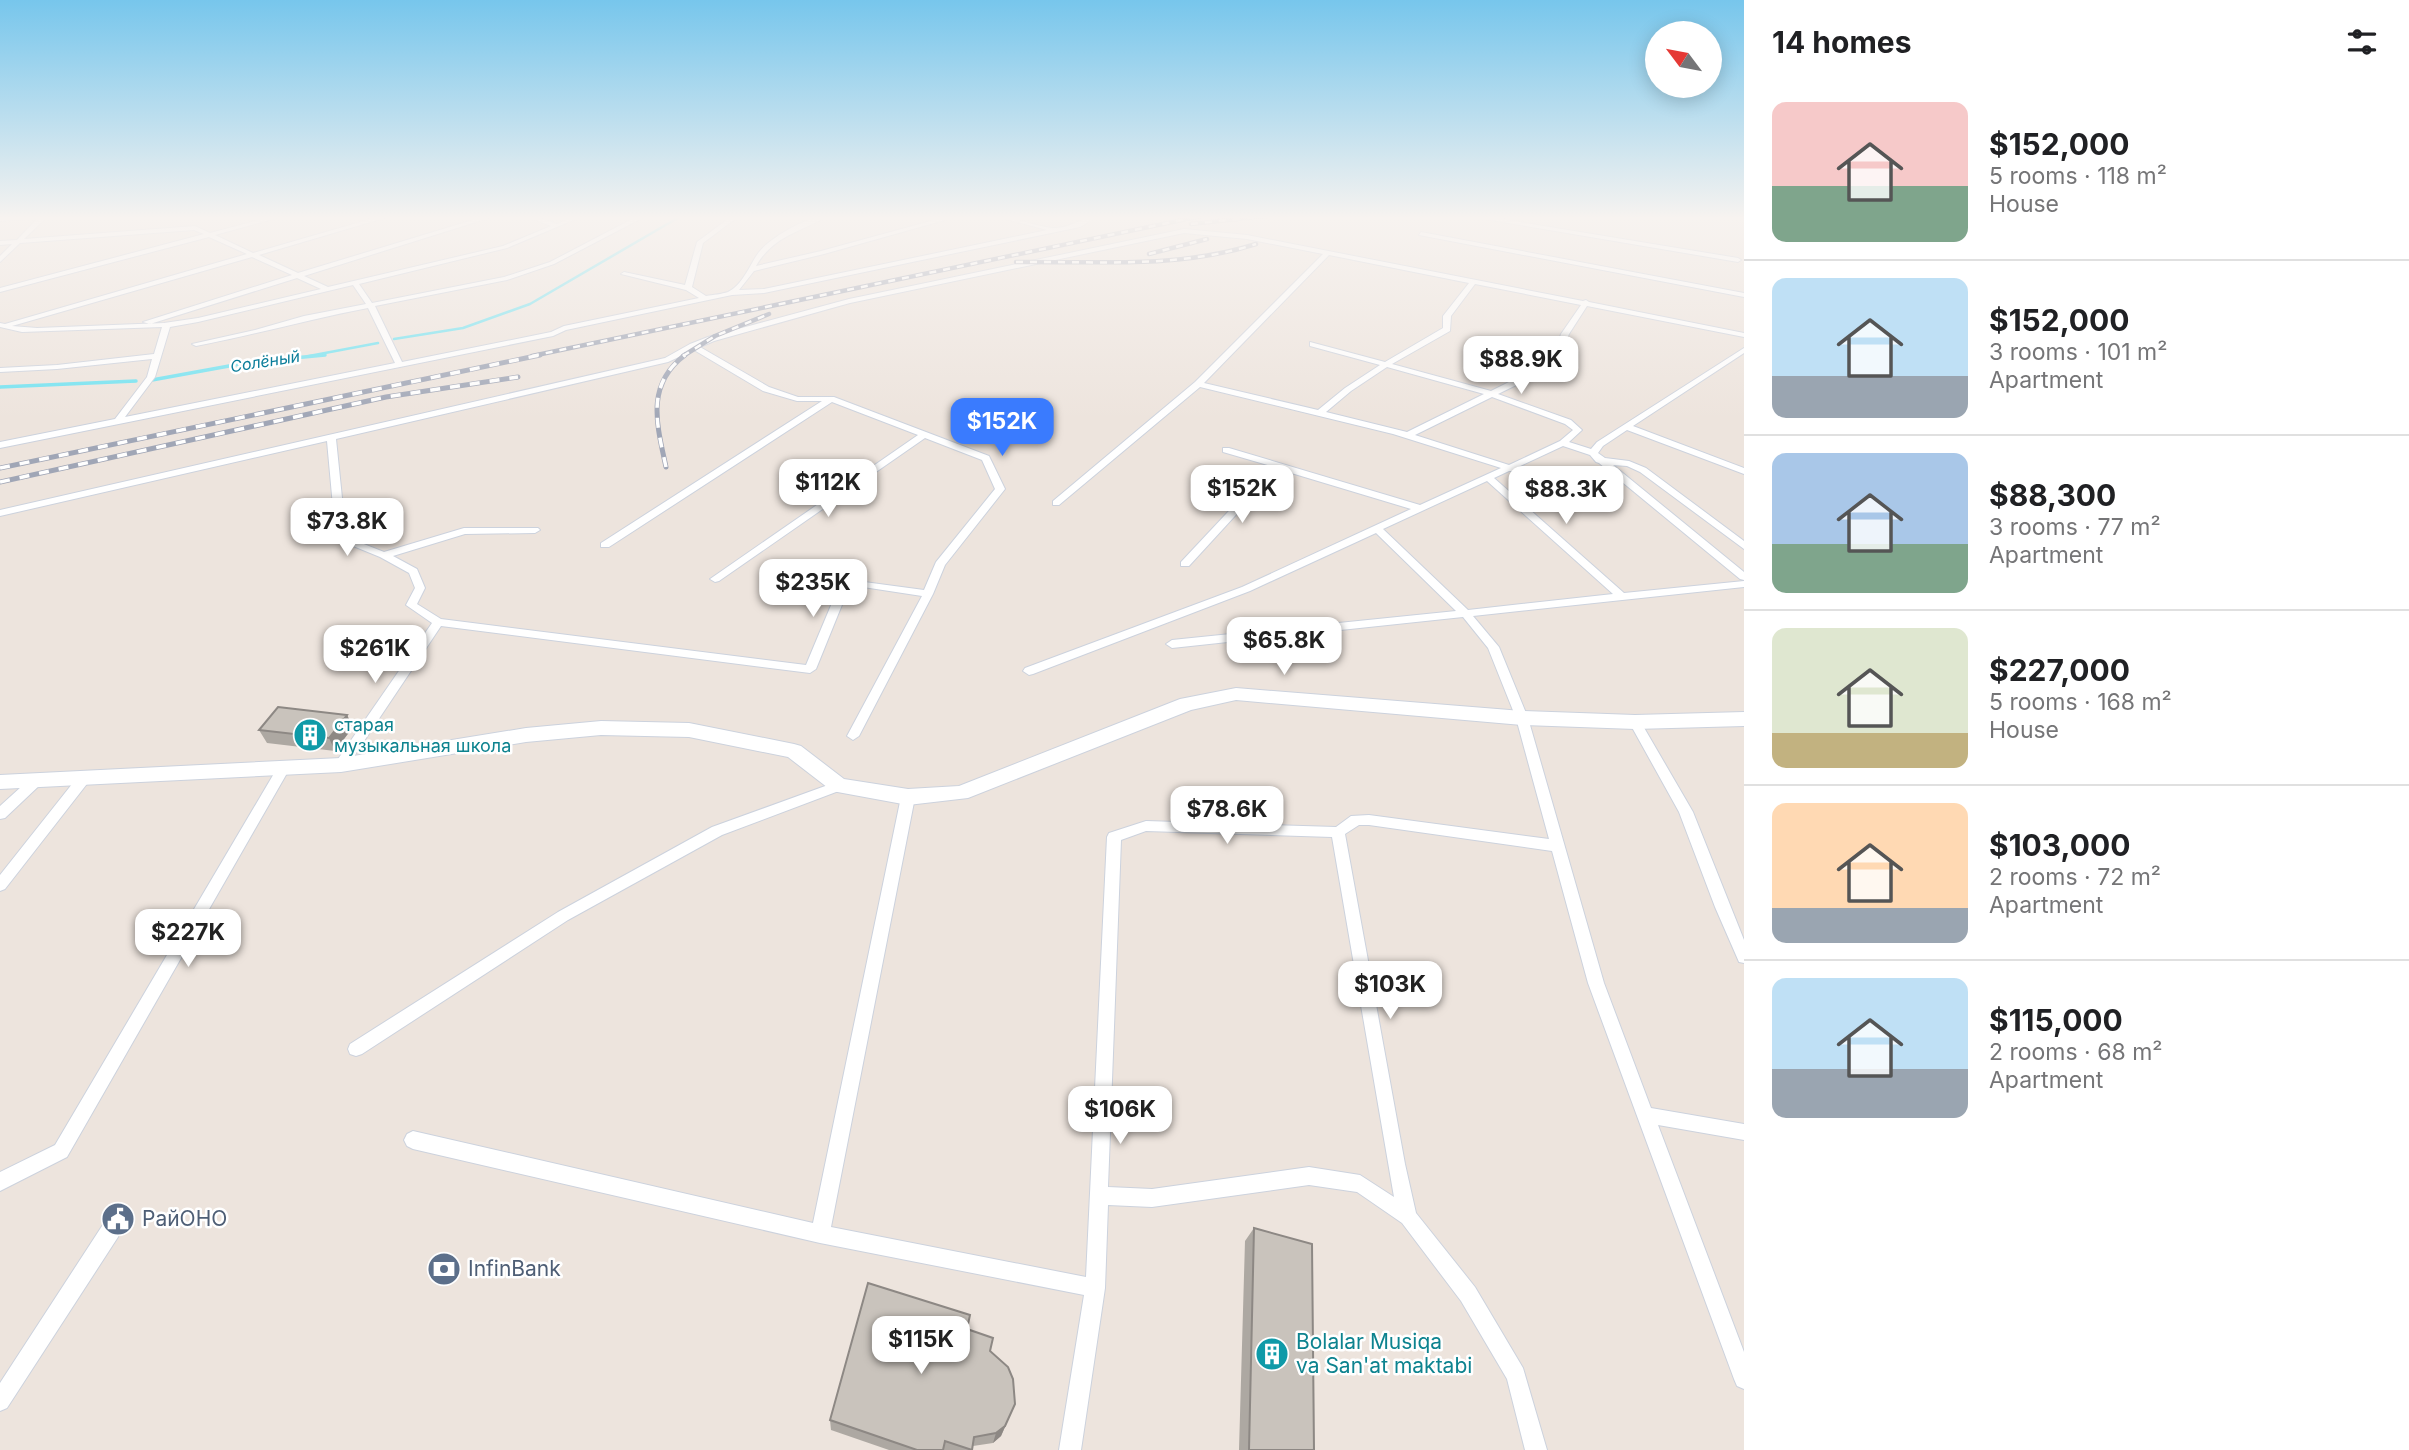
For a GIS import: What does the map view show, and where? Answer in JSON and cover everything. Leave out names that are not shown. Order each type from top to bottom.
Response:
[{"type":"street","points":[[0,290],[24,284]]},
{"type":"street","points":[[3,328],[152,284]]},
{"type":"street","points":[[130,328],[271,284]]},
{"type":"street","points":[[317,284],[330,290]]},
{"type":"street","points":[[3,328],[166,326],[254,309],[356,284],[371,306],[399,364]]},
{"type":"street","points":[[196,344],[482,284]]},
{"type":"street","points":[[668,284],[688,288],[706,299]]},
{"type":"street","points":[[688,288],[689,284]]},
{"type":"street","points":[[732,293],[743,284]]},
{"type":"street","points":[[0,445],[553,334],[564,328],[732,293],[795,284]]},
{"type":"street","points":[[0,513],[668,360],[693,346],[849,301],[932,284]]},
{"type":"street","points":[[1056,503],[1198,384],[1298,284]]},
{"type":"street","points":[[1318,414],[1346,389],[1447,329],[1447,316],[1472,284]]},
{"type":"street","points":[[1488,284],[1742,331]]},
{"type":"street","points":[[1684,284],[1744,295]]},
{"type":"street","points":[[1406,436],[1546,367],[1556,358],[1565,334],[1586,302]]},
{"type":"street","points":[[118,421],[151,377],[166,326]]},
{"type":"street","points":[[1029,671],[1246,589],[1512,468],[1563,443],[1578,429],[1492,394],[1313,344]]},
{"type":"street","points":[[693,346],[766,389],[797,399],[831,398],[986,457],[1000,489],[940,564],[928,594],[853,736]]},
{"type":"street","points":[[1596,456],[1600,444],[1744,350]]},
{"type":"street","points":[[0,370],[57,368],[158,356]]},
{"type":"street","points":[[1198,384],[1478,455],[1512,468]]},
{"type":"street","points":[[605,545],[831,398]]},
{"type":"street","points":[[1627,427],[1744,471]]},
{"type":"street","points":[[715,579],[924,435]]},
{"type":"street","points":[[331,437],[341,539],[384,555],[413,571],[420,588],[411,605],[438,622],[810,669],[846,581],[928,594]]},
{"type":"street","points":[[1563,443],[1643,470],[1744,546]]},
{"type":"street","points":[[1226,450],[1421,509]]},
{"type":"street","points":[[1596,456],[1744,577]]},
{"type":"street","points":[[1185,564],[1276,466]]},
{"type":"street","points":[[1489,478],[1622,597]]},
{"type":"street","points":[[1377,529],[1466,614],[1493,647],[1522,718],[1596,982],[1744,1379]]},
{"type":"street","points":[[384,555],[464,531],[535,530]]},
{"type":"street","points":[[1172,644],[1744,584]]},
{"type":"street","points":[[341,765],[438,622]]},
{"type":"street","points":[[0,782],[341,765],[526,735],[601,728],[689,730],[794,751],[839,786],[908,797],[961,793],[1187,704],[1236,694],[1522,718],[1635,722],[1744,719]]},
{"type":"street","points":[[1635,722],[1686,812],[1744,957]]},
{"type":"street","points":[[0,1182],[61,1151],[284,768]]},
{"type":"street","points":[[0,885],[85,778]]},
{"type":"street","points":[[0,814],[37,780]]},
{"type":"street","points":[[356,1049],[563,916],[705,837],[839,786]]},
{"type":"street","points":[[820,1234],[908,797]]},
{"type":"street","points":[[1070,1450],[1095,1288],[1114,837],[1146,826],[1338,832],[1356,821],[1369,820],[1558,846]]},
{"type":"street","points":[[1338,832],[1396,1164],[1408,1217]]},
{"type":"street","points":[[1646,1115],[1744,1132]]},
{"type":"street","points":[[412,1140],[820,1234],[1095,1288]]},
{"type":"street","points":[[1099,1196],[1152,1198],[1309,1177],[1360,1184],[1408,1217],[1468,1294],[1516,1375],[1536,1450]]},
{"type":"street","points":[[0,1401],[111,1230]]},
{"type":"building","points":[[278,707],[347,715],[329,738],[259,730]]},
{"type":"building","name":"Bolalar Musiqa va San'at maktabi","points":[[1254,1228],[1312,1244],[1314,1450],[1249,1450]]},
{"type":"building","points":[[868,1283],[970,1315],[967,1329],[993,1338],[990,1351],[1008,1367],[1013,1379],[1015,1404],[1005,1426],[996,1433],[974,1437],[972,1450],[945,1441],[943,1450],[917,1450],[830,1420]]},
{"type":"waterway","name":"Солёный","points":[[394,339],[463,328],[530,304],[565,284]]},
{"type":"waterway","name":"Солёный","points":[[309,356],[378,343]]},
{"type":"waterway","name":"Солёный","points":[[152,380],[251,362],[325,355]]},
{"type":"waterway","name":"Солёный","points":[[0,387],[136,381]]},
{"type":"railway","points":[[532,356],[878,284]]},
{"type":"railway","points":[[683,356],[715,336],[769,314]]},
{"type":"railway","points":[[0,468],[540,355]]},
{"type":"railway","points":[[666,467],[658,421],[659,393],[672,367],[685,355]]},
{"type":"railway","points":[[0,482],[386,397],[518,377]]},
{"type":"place","name":"старая музыкальная школа","points":[[310,735]]},
{"type":"place","name":"РайОНО","points":[[118,1219]]},
{"type":"place","name":"InfinBank","points":[[444,1269]]},
{"type":"place","name":"Bolalar Musiqa va San'at maktabi","points":[[1272,1354]]}]
